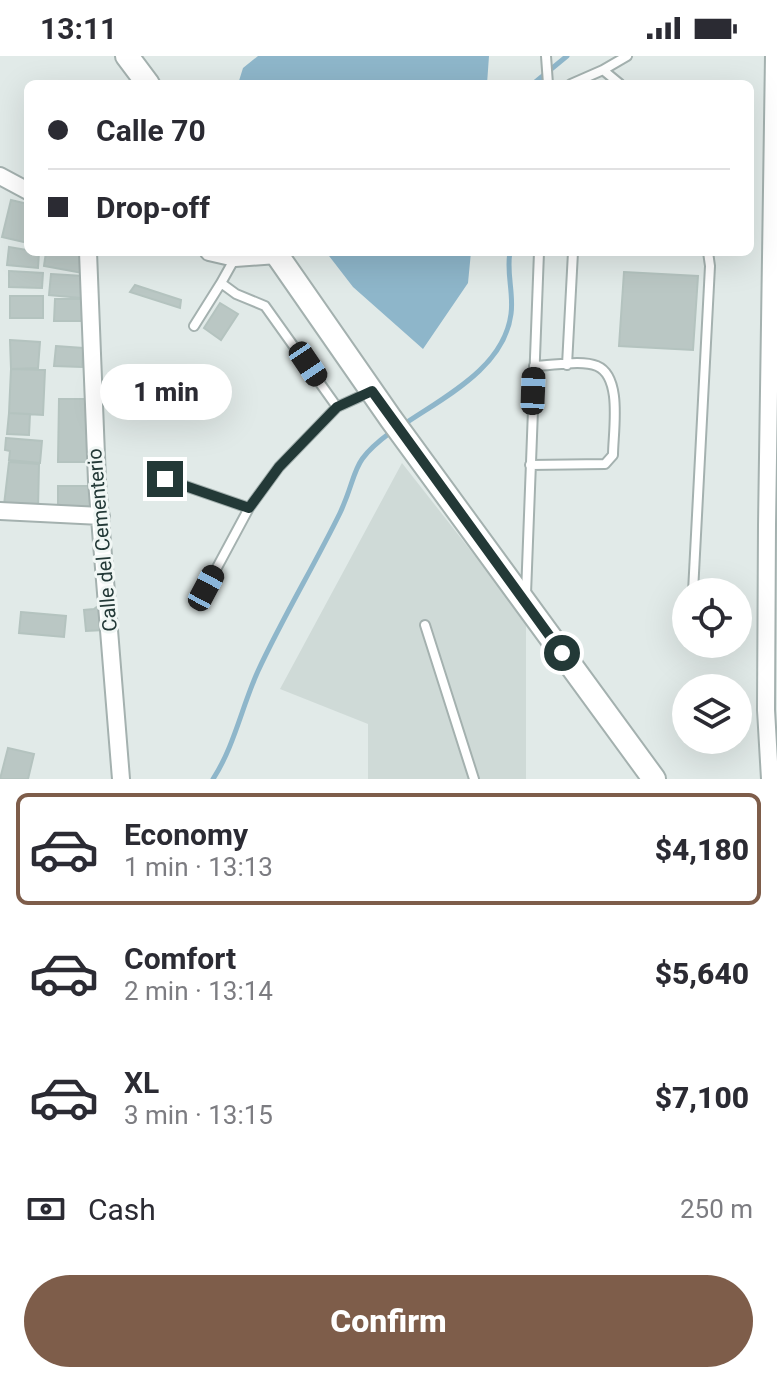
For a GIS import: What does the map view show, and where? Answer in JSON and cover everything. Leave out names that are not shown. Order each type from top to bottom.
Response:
[{"type":"street","points":[[127,56],[145,80]]},
{"type":"street","points":[[770,779],[774,56]]},
{"type":"street","points":[[0,187],[0,176],[24,189]]},
{"type":"street","name":"Calle del Cementerio","points":[[88,256],[91,395],[121,779]]},
{"type":"street","points":[[226,256],[256,256]]},
{"type":"street","points":[[277,256],[406,440],[654,779]]},
{"type":"street","points":[[0,511],[101,516]]},
{"type":"lane","points":[[580,80],[627,56]]},
{"type":"lane","points":[[603,70],[615,80]]},
{"type":"lane","points":[[525,602],[539,256]]},
{"type":"lane","points":[[567,365],[573,256]]},
{"type":"lane","points":[[694,578],[709,256]]},
{"type":"lane","points":[[194,326],[235,258]]},
{"type":"lane","points":[[221,283],[236,294],[265,306],[337,407]]},
{"type":"lane","points":[[530,465],[590,467],[605,464],[613,455],[614,385],[606,372],[596,365],[534,366]]},
{"type":"lane","points":[[206,588],[249,508],[279,467],[337,407],[372,391]]},
{"type":"lane","points":[[165,479],[249,508]]},
{"type":"lane","points":[[425,625],[474,779]]},
{"type":"shaded area","points":[[402,463],[526,621],[526,779],[368,779],[368,724],[280,689]]},
{"type":"water","points":[[258,56],[489,56],[487,80],[239,80],[243,68]]},
{"type":"water","points":[[329,256],[471,256],[468,283],[423,349],[353,287]]},
{"type":"building","points":[[11,200],[24,203],[24,242],[2,237]]},
{"type":"building","points":[[9,247],[24,250],[24,256],[39,256],[38,268],[7,265]]},
{"type":"building","points":[[45,256],[86,256],[83,273],[44,266]]},
{"type":"building","points":[[9,271],[43,273],[42,288],[9,287]]},
{"type":"building","points":[[624,272],[698,276],[693,350],[619,346]]},
{"type":"building","points":[[51,274],[83,276],[81,298],[49,295]]},
{"type":"building","points":[[135,285],[181,300],[180,308],[130,292]]},
{"type":"building","points":[[10,296],[43,296],[43,318],[10,318]]},
{"type":"building","points":[[55,299],[83,299],[83,321],[54,321]]},
{"type":"building","points":[[220,303],[238,314],[221,340],[204,328]]},
{"type":"building","points":[[10,340],[40,342],[38,368],[11,369]]},
{"type":"building","points":[[56,346],[83,348],[82,367],[54,366]]},
{"type":"building","points":[[11,369],[45,370],[43,415],[9,413]]},
{"type":"building","points":[[59,399],[89,399],[92,462],[58,462]]},
{"type":"building","points":[[9,413],[30,414],[29,435],[7,434]]},
{"type":"building","points":[[6,438],[42,441],[40,463],[9,460],[10,451],[5,450]]},
{"type":"building","points":[[9,462],[39,464],[38,509],[4,505]]},
{"type":"building","points":[[58,486],[92,486],[92,510],[58,510]]},
{"type":"building","points":[[102,603],[104,630],[86,631],[84,610],[94,609]]},
{"type":"building","points":[[21,612],[66,616],[64,637],[19,633]]},
{"type":"building","points":[[8,748],[34,754],[28,779],[0,779]]},
{"type":"waterway","points":[[538,80],[567,56]]},
{"type":"waterway","points":[[403,425],[470,379],[497,350],[511,314],[510,256]]},
{"type":"waterway","points":[[213,779],[227,754],[258,671],[340,513],[361,460],[391,432]]},
{"type":"route","points":[[165,479],[249,508],[279,467],[337,407],[372,391],[562,653]]}]
